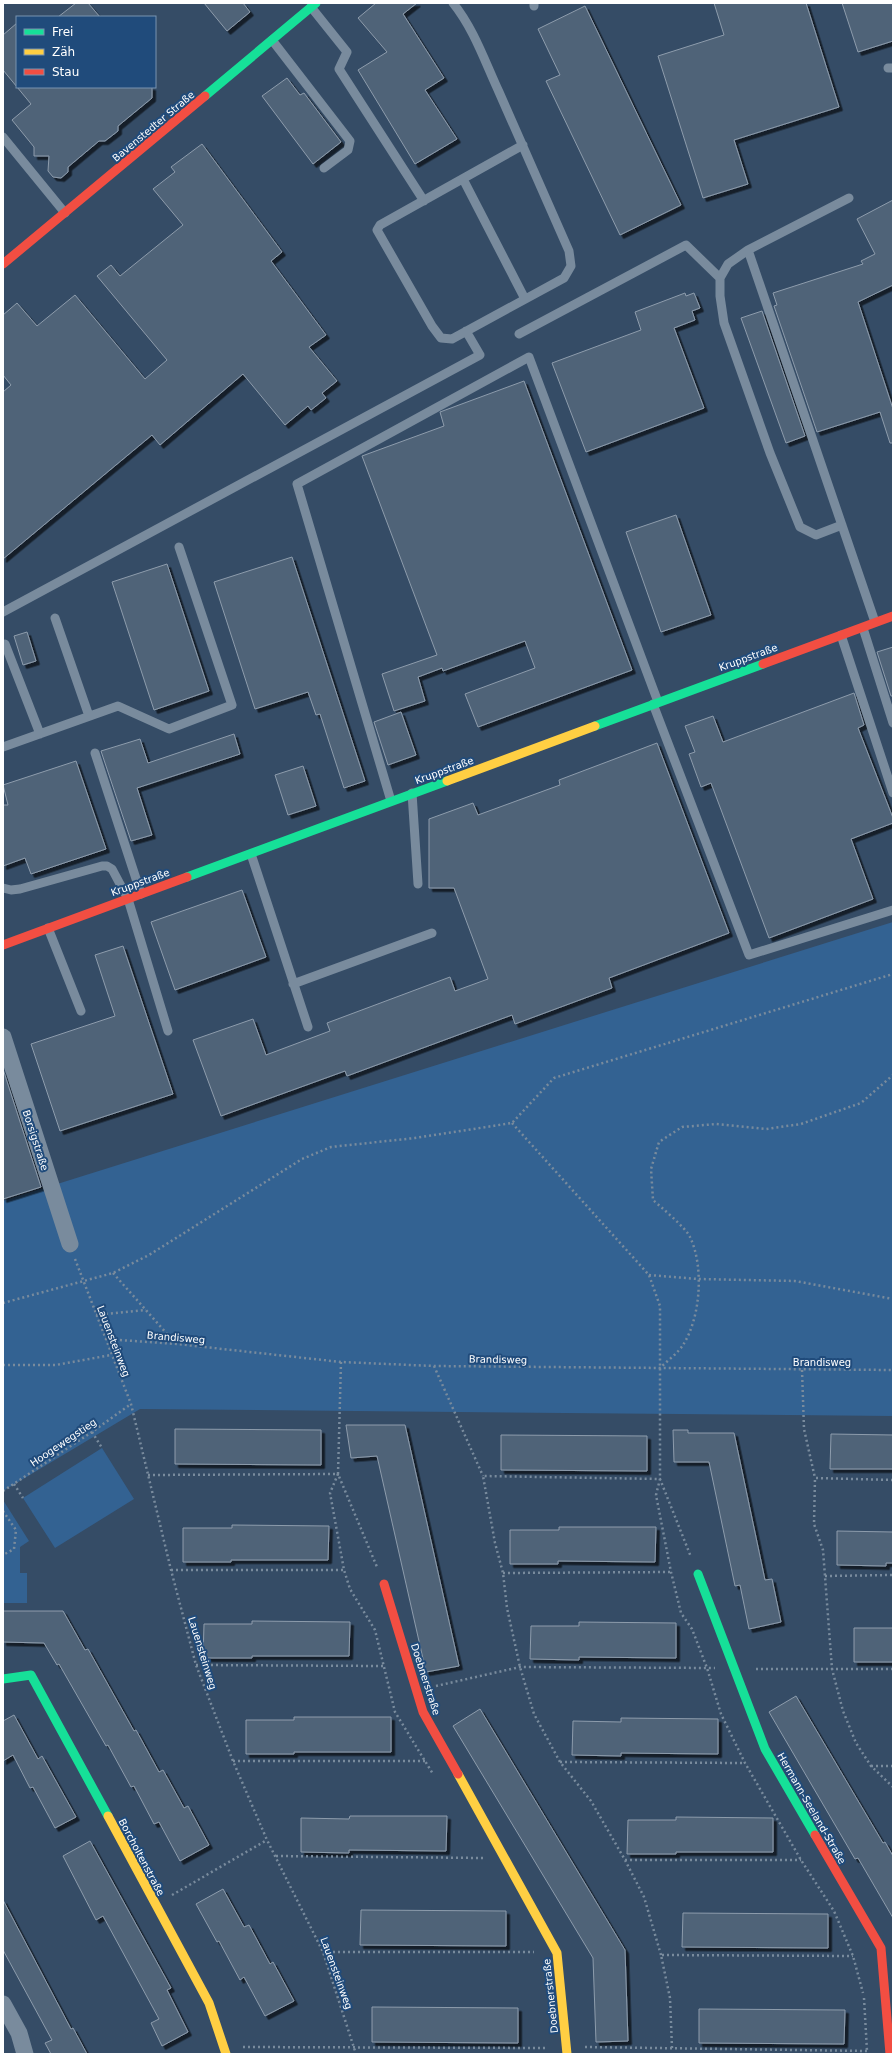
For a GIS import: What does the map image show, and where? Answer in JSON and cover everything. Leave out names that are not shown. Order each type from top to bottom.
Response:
[{"type":"street","name":"Bavenstedter Straße","points":[[3,264],[314,5]]},
{"type":"street","name":"Kruppstraße","points":[[3,945],[893,616]]},
{"type":"street","name":"Borsigstraße","points":[[3,1037],[70,1244]]},
{"type":"street","name":"Hermann-Seeland-Straße","points":[[698,1574],[765,1749],[881,1948],[890,2054]]},
{"type":"street","name":"Doebnerstraße","points":[[384,1584],[423,1712],[557,1953],[567,2054]]},
{"type":"street","name":"Borcholtenstraße","points":[[3,1679],[31,1675],[209,2003],[226,2054]]},
{"type":"street","points":[[3,2004],[19,2033],[25,2054]]},
{"type":"lane","points":[[453,3],[462,14],[473,35],[524,144],[569,251],[570,266],[564,278],[452,339],[441,338],[432,326],[380,237],[378,230],[380,224],[424,201],[524,144]]},
{"type":"lane","points":[[314,5],[347,52],[339,69],[424,201]]},
{"type":"lane","points":[[272,40],[350,141],[348,150],[324,168]]},
{"type":"lane","points":[[3,137],[65,213]]},
{"type":"lane","points":[[463,179],[525,299]]},
{"type":"lane","points":[[842,525],[816,534],[800,527],[770,453],[724,322],[720,296],[720,278],[728,264],[748,250],[849,198]]},
{"type":"lane","points":[[519,334],[686,245],[720,278]]},
{"type":"lane","points":[[748,250],[875,622]]},
{"type":"lane","points":[[3,612],[480,355],[466,331]]},
{"type":"lane","points":[[392,801],[296,484],[529,357],[749,955],[893,910]]},
{"type":"lane","points":[[3,747],[118,706],[169,729],[232,705],[179,548]]},
{"type":"lane","points":[[55,618],[89,716]]},
{"type":"lane","points":[[862,627],[893,724]]},
{"type":"lane","points":[[841,635],[893,793]]},
{"type":"lane","points":[[5,644],[40,734]]},
{"type":"lane","points":[[95,754],[141,894]]},
{"type":"lane","points":[[412,793],[418,884]]},
{"type":"lane","points":[[250,853],[308,1027]]},
{"type":"lane","points":[[3,888],[11,890],[20,889],[102,866],[107,866],[116,874],[128,899],[168,1031]]},
{"type":"lane","points":[[48,928],[81,1011]]},
{"type":"lane","points":[[293,984],[432,933]]},
{"type":"path","points":[[3,1303],[82,1280],[113,1273],[149,1255],[302,1159],[331,1147],[415,1138],[512,1123],[554,1078],[893,974]]},
{"type":"path","points":[[659,1369],[683,1345],[697,1310],[698,1279],[695,1253],[690,1236],[653,1200],[651,1169],[659,1142],[682,1127],[716,1124],[766,1129],[801,1124],[860,1103],[893,1075]]},
{"type":"path","points":[[512,1123],[649,1275],[660,1306],[660,1479],[698,1574]]},
{"type":"path","name":"Lauensteinweg","points":[[70,1244],[110,1355],[131,1404],[170,1570],[196,1665],[233,1761],[267,1840],[323,1952],[356,2054]]},
{"type":"path","points":[[113,1273],[177,1344]]},
{"type":"path","points":[[649,1275],[698,1279],[795,1281],[893,1298]]},
{"type":"path","points":[[96,1315],[146,1310]]},
{"type":"path","name":"Brandisweg","points":[[105,1339],[177,1344],[341,1362],[434,1366],[893,1370]]},
{"type":"path","points":[[3,1365],[56,1365],[110,1355]]},
{"type":"path","points":[[341,1362],[338,1474],[384,1584]]},
{"type":"path","points":[[434,1366],[483,1476],[495,1543],[503,1573],[507,1608],[520,1667],[534,1714],[560,1762],[591,1801],[625,1860],[644,1898],[661,1955],[670,1998],[672,2048]]},
{"type":"path","points":[[802,1370],[804,1429],[815,1478],[814,1524],[823,1550],[832,1669],[843,1711],[856,1743],[871,1766],[893,1787]]},
{"type":"path","name":"Hoogewegstieg","points":[[3,1491],[92,1432],[131,1404]]},
{"type":"path","points":[[92,1432],[102,1448]]},
{"type":"path","points":[[148,1475],[338,1474]]},
{"type":"path","points":[[483,1476],[660,1479]]},
{"type":"path","points":[[815,1478],[893,1480]]},
{"type":"path","points":[[14,1484],[23,1498]]},
{"type":"path","points":[[3,1511],[16,1530],[14,1549],[3,1555]]},
{"type":"path","points":[[170,1570],[344,1570]]},
{"type":"path","points":[[503,1573],[671,1572]]},
{"type":"path","points":[[825,1576],[893,1575]]},
{"type":"path","points":[[196,1665],[384,1666]]},
{"type":"path","points":[[416,1690],[520,1667],[893,1669]]},
{"type":"path","points":[[233,1761],[426,1761]]},
{"type":"path","points":[[560,1762],[745,1763]]},
{"type":"path","points":[[871,1766],[893,1766]]},
{"type":"path","points":[[155,1905],[267,1840]]},
{"type":"path","points":[[276,1856],[484,1858]]},
{"type":"path","points":[[625,1860],[801,1860]]},
{"type":"path","points":[[323,1952],[535,1952]]},
{"type":"path","points":[[661,1955],[853,1956]]},
{"type":"shaded area","points":[[893,922],[893,1416],[140,1409],[3,1491],[3,1201]]},
{"type":"shaded area","points":[[102,1448],[134,1499],[55,1548],[23,1498]]},
{"type":"shaded area","points":[[3,1500],[29,1541],[20,1547],[20,1573],[27,1573],[27,1603],[3,1603]]},
{"type":"building","points":[[76,3],[88,3],[99,16],[59,16]]},
{"type":"building","points":[[204,3],[243,3],[250,12],[227,31]]},
{"type":"building","points":[[376,3],[417,3],[403,14],[444,78],[425,90],[457,139],[415,164],[358,70],[387,52],[358,18]]},
{"type":"building","points":[[714,3],[806,3],[839,107],[734,140],[748,184],[703,198],[658,56],[724,35]]},
{"type":"building","points":[[842,3],[893,3],[893,41],[858,52]]},
{"type":"building","points":[[585,6],[681,205],[620,235],[546,81],[560,75],[538,29]]},
{"type":"building","points":[[16,24],[16,86],[3,70],[3,35]]},
{"type":"building","points":[[287,78],[300,95],[304,93],[341,142],[313,164],[262,96]]},
{"type":"building","points":[[18,88],[152,88],[152,98],[118,126],[118,131],[105,141],[99,141],[68,167],[68,172],[61,178],[53,177],[48,171],[49,156],[34,156],[34,147],[12,120],[31,104]]},
{"type":"building","points":[[202,144],[282,252],[271,261],[326,335],[309,347],[337,381],[322,393],[326,398],[311,410],[308,406],[285,425],[243,374],[160,445],[152,435],[3,559],[3,392],[11,385],[3,375],[3,315],[17,303],[37,326],[75,295],[145,379],[167,360],[97,276],[111,265],[120,276],[183,225],[153,189],[175,172],[171,167]]},
{"type":"building","points":[[893,200],[893,285],[858,302],[893,409],[893,443],[890,443],[880,412],[817,432],[774,306],[777,305],[773,293],[863,264],[861,261],[875,254],[857,219]]},
{"type":"building","points":[[685,293],[686,296],[694,293],[700,308],[692,311],[695,320],[674,328],[704,408],[586,452],[552,363],[641,330],[635,312]]},
{"type":"building","points":[[762,311],[805,436],[786,443],[741,318]]},
{"type":"building","points":[[524,381],[632,670],[478,727],[465,694],[535,668],[525,641],[443,671],[442,668],[418,677],[425,701],[394,711],[382,674],[437,655],[362,456],[444,426],[440,412]]},
{"type":"building","points":[[676,515],[711,615],[661,632],[626,532]]},
{"type":"building","points":[[292,557],[365,781],[344,788],[320,714],[316,715],[308,692],[255,709],[214,582]]},
{"type":"building","points":[[167,564],[209,691],[154,710],[112,582]]},
{"type":"building","points":[[27,632],[36,661],[23,665],[14,636]]},
{"type":"building","points":[[893,647],[893,696],[891,696],[877,652]]},
{"type":"building","points":[[854,693],[864,725],[858,728],[893,818],[893,823],[851,839],[873,899],[769,938],[711,783],[701,787],[689,754],[695,752],[685,726],[713,716],[723,742]]},
{"type":"building","points":[[401,712],[416,755],[388,765],[374,722]]},
{"type":"building","points":[[234,734],[240,754],[137,788],[152,835],[131,841],[101,751],[140,739],[148,763]]},
{"type":"building","points":[[657,743],[729,933],[609,978],[612,988],[515,1024],[512,1015],[347,1076],[345,1071],[221,1116],[193,1040],[253,1019],[266,1055],[330,1031],[327,1023],[450,977],[455,991],[488,979],[454,888],[429,888],[429,819],[473,803],[478,815],[560,785],[559,780]]},
{"type":"building","points":[[76,761],[106,849],[31,874],[25,858],[3,866],[3,805],[8,805],[3,785]]},
{"type":"building","points":[[303,766],[316,806],[288,815],[275,775]]},
{"type":"building","points":[[242,890],[266,957],[175,990],[151,922]]},
{"type":"building","points":[[123,946],[173,1094],[60,1131],[31,1044],[115,1016],[95,955]]},
{"type":"building","points":[[3,1069],[41,1187],[3,1199]]},
{"type":"building","points":[[346,1425],[405,1425],[459,1666],[426,1672],[377,1456],[351,1458]]},
{"type":"building","points":[[175,1429],[321,1430],[321,1465],[175,1464]]},
{"type":"building","points":[[673,1430],[688,1430],[688,1433],[734,1433],[765,1580],[772,1579],[781,1622],[749,1629],[740,1585],[735,1586],[709,1462],[674,1462]]},
{"type":"building","points":[[831,1434],[893,1435],[893,1469],[830,1469]]},
{"type":"building","points":[[501,1435],[647,1436],[647,1471],[501,1470]]},
{"type":"building","points":[[232,1525],[329,1526],[328,1560],[231,1560],[231,1562],[183,1562],[183,1528],[232,1528]]},
{"type":"building","points":[[559,1527],[656,1527],[655,1562],[558,1561],[558,1564],[510,1564],[510,1530],[559,1530]]},
{"type":"building","points":[[837,1531],[893,1532],[893,1563],[886,1563],[886,1566],[837,1565]]},
{"type":"building","points":[[3,1611],[63,1611],[85,1650],[88,1649],[159,1772],[163,1770],[184,1808],[188,1806],[209,1845],[180,1861],[159,1822],[154,1824],[134,1786],[131,1787],[108,1745],[106,1746],[59,1664],[57,1665],[44,1643],[3,1642]]},
{"type":"building","points":[[252,1621],[350,1622],[349,1656],[252,1656],[252,1658],[203,1658],[204,1624],[252,1624]]},
{"type":"building","points":[[579,1622],[676,1623],[676,1658],[579,1657],[579,1660],[530,1659],[531,1626],[579,1626]]},
{"type":"building","points":[[854,1628],[893,1628],[893,1662],[854,1662]]},
{"type":"building","points":[[796,1696],[883,1843],[885,1842],[893,1856],[893,1918],[858,1858],[855,1859],[769,1712]]},
{"type":"building","points":[[480,1709],[625,1950],[628,2041],[596,2042],[593,1958],[453,1726]]},
{"type":"building","points":[[14,1715],[38,1759],[42,1756],[76,1817],[55,1828],[33,1787],[30,1788],[13,1755],[3,1761],[3,1721]]},
{"type":"building","points":[[294,1717],[391,1717],[391,1752],[294,1752],[294,1754],[246,1754],[246,1720],[294,1720]]},
{"type":"building","points":[[621,1718],[718,1719],[718,1754],[621,1753],[621,1756],[572,1755],[573,1721],[621,1722]]},
{"type":"building","points":[[350,1816],[447,1816],[446,1851],[349,1850],[349,1853],[301,1852],[301,1818],[349,1819]]},
{"type":"building","points":[[676,1817],[773,1818],[773,1852],[676,1852],[676,1854],[627,1854],[628,1820],[676,1820]]},
{"type":"building","points":[[90,1841],[171,1988],[167,1990],[188,2032],[162,2046],[151,2023],[159,2019],[103,1916],[96,1920],[63,1856]]},
{"type":"building","points":[[223,1889],[244,1927],[249,1925],[270,1964],[273,1962],[294,2001],[265,2016],[244,1977],[240,1980],[219,1941],[217,1942],[196,1904]]},
{"type":"building","points":[[3,1900],[71,2029],[73,2028],[87,2054],[51,2054],[45,2043],[52,2040],[3,1950]]},
{"type":"building","points":[[361,1910],[506,1911],[506,1946],[360,1945]]},
{"type":"building","points":[[683,1913],[828,1914],[828,1948],[682,1947]]},
{"type":"building","points":[[372,2007],[518,2008],[518,2043],[372,2042]]},
{"type":"building","points":[[699,2009],[845,2010],[844,2044],[699,2043]]},
{"type":"traffic: fast","points":[[205,96],[316,3]]},
{"type":"traffic: fast","points":[[595,726],[763,664]]},
{"type":"traffic: fast","points":[[187,877],[447,781]]},
{"type":"traffic: fast","points":[[698,1574],[765,1749],[815,1835]]},
{"type":"traffic: fast","points":[[3,1679],[31,1675],[108,1816]]},
{"type":"traffic: slow","points":[[447,781],[595,726]]},
{"type":"traffic: slow","points":[[458,1774],[557,1953],[567,2054]]},
{"type":"traffic: slow","points":[[108,1816],[209,2003],[226,2054]]},
{"type":"traffic: jam","points":[[3,264],[205,96]]},
{"type":"traffic: jam","points":[[763,664],[893,616]]},
{"type":"traffic: jam","points":[[3,945],[187,877]]},
{"type":"traffic: jam","points":[[384,1584],[423,1712],[458,1774]]},
{"type":"traffic: jam","points":[[815,1835],[881,1948],[890,2054]]}]
